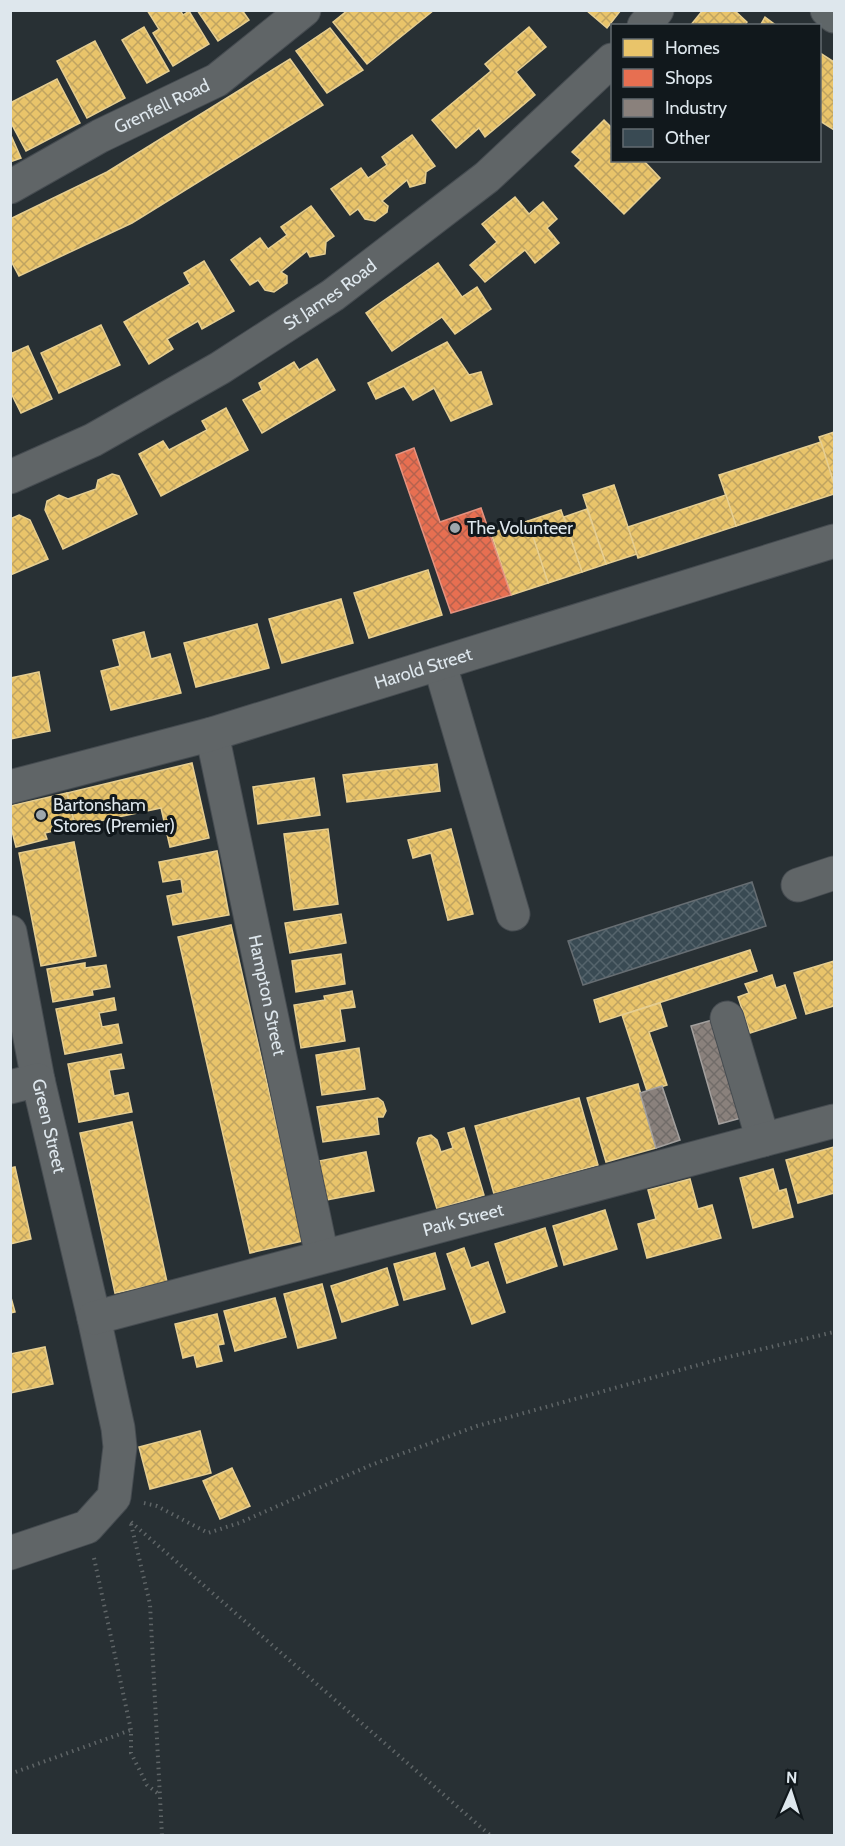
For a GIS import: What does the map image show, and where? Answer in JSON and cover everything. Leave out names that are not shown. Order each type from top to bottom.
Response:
[{"type":"main road","points":[[827,10],[834,16]]},
{"type":"street","name":"Grenfell Road","points":[[10,187],[100,136],[217,80],[304,10]]},
{"type":"street","points":[[646,24],[657,10]]},
{"type":"street","name":"St James Road","points":[[10,477],[93,440],[219,368],[333,295],[487,177],[611,61]]},
{"type":"street","name":"Harold Street","points":[[10,787],[213,735],[834,541]]},
{"type":"street","points":[[440,665],[513,914]]},
{"type":"street","name":"Hampton Street","points":[[213,735],[322,1256]]},
{"type":"street","points":[[798,885],[834,873]]},
{"type":"street","name":"Green Street","points":[[10,932],[24,1083],[94,1318],[118,1428],[123,1510]]},
{"type":"street","points":[[727,1018],[763,1140]]},
{"type":"street","name":"Park Street","points":[[94,1318],[834,1121]]},
{"type":"street","points":[[10,1553],[87,1527],[123,1510]]},
{"type":"path","points":[[123,1510],[157,1506],[208,1533],[239,1523],[371,1465],[477,1426],[720,1359],[834,1332]]},
{"type":"path","points":[[123,1510],[150,1604],[162,1836]]},
{"type":"path","points":[[123,1510],[491,1836]]},
{"type":"path","points":[[87,1527],[131,1730],[131,1753],[147,1785],[160,1796]]},
{"type":"path","points":[[10,1774],[131,1730]]},
{"type":"building: Homes","points":[[147,10],[180,10],[183,15],[189,11],[209,44],[173,66],[153,33],[159,29]]},
{"type":"building: Homes","points":[[197,10],[242,10],[249,20],[218,41]]},
{"type":"building: Homes","points":[[348,10],[434,10],[367,64],[333,22]]},
{"type":"building: Homes","points":[[586,10],[621,10],[607,28]]},
{"type":"building: Homes","points":[[703,10],[734,10],[747,22],[746,24],[692,24]]},
{"type":"building: Homes","points":[[765,17],[774,24],[761,24]]},
{"type":"building: Homes","points":[[144,27],[169,71],[147,83],[122,40]]},
{"type":"building: Homes","points":[[529,27],[546,47],[516,72],[535,95],[485,137],[479,128],[456,148],[432,120],[491,71],[485,64]]},
{"type":"building: Homes","points":[[330,28],[363,70],[327,93],[296,51]]},
{"type":"building: Homes","points":[[95,41],[125,98],[87,118],[57,61]]},
{"type":"building: Homes","points":[[821,54],[834,62],[834,130],[821,122]]},
{"type":"building: Homes","points":[[290,59],[323,105],[132,223],[19,276],[10,259],[10,219],[107,172]]},
{"type":"building: Homes","points":[[57,79],[80,123],[26,151],[10,121],[10,103]]},
{"type":"building: Homes","points":[[604,120],[611,127],[611,162],[645,162],[660,178],[624,214],[575,166],[581,160],[572,152]]},
{"type":"building: Homes","points":[[10,133],[21,158],[10,162]]},
{"type":"building: Homes","points":[[412,135],[435,166],[426,172],[425,183],[410,187],[407,180],[382,201],[388,206],[387,212],[375,221],[365,219],[358,209],[350,215],[331,189],[361,168],[368,178],[387,165],[382,157]]},
{"type":"building: Homes","points":[[515,197],[529,214],[543,202],[557,219],[547,228],[559,243],[535,263],[525,250],[485,282],[470,265],[497,242],[482,224]]},
{"type":"building: Homes","points":[[311,206],[334,236],[326,242],[325,254],[310,257],[307,251],[281,272],[287,276],[287,283],[274,292],[265,290],[258,280],[250,285],[231,260],[260,238],[268,249],[287,235],[281,227]]},
{"type":"building: Homes","points":[[204,261],[234,311],[202,329],[198,321],[167,339],[173,349],[149,364],[124,322],[190,284],[184,273]]},
{"type":"building: Homes","points":[[438,263],[462,297],[477,287],[491,309],[455,334],[442,317],[392,351],[366,313]]},
{"type":"building: Homes","points":[[101,325],[120,365],[59,393],[41,353]]},
{"type":"building: Homes","points":[[447,342],[469,375],[481,372],[492,404],[451,421],[434,388],[413,400],[404,386],[376,399],[368,383]]},
{"type":"building: Homes","points":[[28,346],[52,399],[21,413],[10,391],[10,354]]},
{"type":"building: Homes","points":[[317,359],[335,390],[262,433],[243,400],[262,390],[259,383],[294,362],[299,370]]},
{"type":"building: Homes","points":[[226,408],[248,450],[161,496],[139,454],[163,441],[169,450],[207,430],[202,421]]},
{"type":"building: Homes","points":[[834,432],[834,484],[819,437]]},
{"type":"building: Homes","points":[[821,442],[834,484],[834,494],[736,526],[719,475]]},
{"type":"building: Homes","points":[[112,474],[119,476],[137,514],[63,549],[45,510],[47,501],[59,495],[68,499],[96,489],[98,480]]},
{"type":"building: Homes","points":[[614,485],[637,554],[606,564],[583,495]]},
{"type":"building: Homes","points":[[726,495],[736,526],[638,558],[628,527]]},
{"type":"building: Homes","points":[[587,509],[606,564],[582,572],[564,517]]},
{"type":"building: Homes","points":[[561,510],[582,572],[548,583],[528,521]]},
{"type":"building: Homes","points":[[19,515],[30,520],[48,559],[10,575],[10,519]]},
{"type":"building: Homes","points":[[528,521],[548,583],[511,595],[491,533]]},
{"type":"building: Homes","points":[[428,570],[442,615],[369,638],[354,593]]},
{"type":"building: Homes","points":[[341,599],[353,643],[282,663],[269,619]]},
{"type":"building: Homes","points":[[257,624],[269,668],[196,687],[184,643]]},
{"type":"building: Homes","points":[[144,632],[151,659],[170,654],[181,693],[111,710],[101,671],[120,666],[113,640]]},
{"type":"building: Homes","points":[[39,672],[50,731],[10,739],[10,678]]},
{"type":"building: Homes","points":[[192,763],[209,838],[170,847],[161,808],[75,826],[67,793]]},
{"type":"building: Homes","points":[[437,764],[440,791],[347,802],[343,775]]},
{"type":"building: Homes","points":[[314,778],[320,815],[258,824],[253,787]]},
{"type":"building: Homes","name":"Bartonsham Stores (Premier)","points":[[67,793],[75,826],[45,833],[47,839],[16,847],[10,823],[10,806]]},
{"type":"building: Homes","points":[[328,829],[338,904],[294,910],[284,834]]},
{"type":"building: Homes","points":[[451,829],[473,914],[448,920],[431,853],[413,858],[408,840]]},
{"type":"building: Homes","points":[[74,842],[96,956],[41,966],[19,853]]},
{"type":"building: Homes","points":[[217,851],[229,915],[173,925],[167,896],[183,893],[181,879],[163,882],[159,862]]},
{"type":"building: Homes","points":[[341,914],[346,943],[290,953],[285,923]]},
{"type":"building: Homes","points":[[231,925],[303,1241],[250,1253],[178,937]]},
{"type":"building: Homes","points":[[750,950],[757,971],[600,1022],[594,1000]]},
{"type":"building: Homes","points":[[341,954],[345,984],[296,992],[292,961]]},
{"type":"building: Homes","points":[[834,961],[834,1006],[806,1014],[794,973]]},
{"type":"building: Homes","points":[[85,963],[85,968],[106,965],[110,987],[92,990],[93,995],[53,1002],[47,969]]},
{"type":"building: Homes","points":[[772,975],[776,988],[785,985],[796,1018],[750,1033],[738,997],[749,993],[745,984]]},
{"type":"building: Homes","points":[[352,991],[355,1007],[340,1009],[345,1041],[301,1048],[294,1005],[325,1000],[324,996]]},
{"type":"building: Homes","points":[[114,998],[116,1010],[99,1013],[102,1027],[118,1024],[122,1043],[65,1054],[56,1009]]},
{"type":"building: Homes","points":[[660,1003],[667,1026],[649,1032],[667,1085],[647,1091],[622,1015]]},
{"type":"building: Homes","points":[[359,1048],[365,1089],[322,1095],[316,1055]]},
{"type":"building: Homes","points":[[121,1054],[124,1068],[109,1070],[114,1096],[128,1093],[132,1112],[79,1122],[68,1064]]},
{"type":"building: Homes","points":[[638,1084],[656,1148],[606,1162],[587,1098]]},
{"type":"building: Homes","points":[[378,1098],[383,1102],[386,1111],[383,1117],[377,1117],[379,1134],[323,1142],[317,1107]]},
{"type":"building: Homes","points":[[579,1098],[598,1165],[494,1194],[475,1126]]},
{"type":"building: Homes","points":[[132,1122],[167,1282],[115,1293],[80,1133]]},
{"type":"building: Homes","points":[[464,1128],[484,1195],[437,1209],[417,1143],[419,1138],[431,1135],[437,1140],[441,1152],[453,1148],[448,1133]]},
{"type":"building: Homes","points":[[834,1147],[834,1193],[798,1203],[786,1160]]},
{"type":"building: Homes","points":[[366,1152],[374,1191],[326,1200],[319,1161]]},
{"type":"building: Homes","points":[[15,1167],[31,1239],[10,1244],[10,1168]]},
{"type":"building: Homes","points":[[773,1169],[779,1191],[786,1189],[793,1217],[753,1228],[740,1178]]},
{"type":"building: Homes","points":[[690,1179],[698,1209],[712,1205],[721,1238],[647,1258],[638,1224],[656,1219],[648,1190]]},
{"type":"building: Homes","points":[[605,1210],[617,1249],[564,1265],[553,1226]]},
{"type":"building: Homes","points":[[545,1228],[557,1266],[507,1283],[495,1244]]},
{"type":"building: Homes","points":[[464,1248],[471,1268],[488,1262],[505,1312],[472,1324],[447,1254]]},
{"type":"building: Homes","points":[[435,1253],[445,1289],[404,1300],[394,1264]]},
{"type":"building: Homes","points":[[387,1268],[398,1305],[342,1322],[331,1286]]},
{"type":"building: Homes","points":[[322,1284],[336,1338],[298,1348],[284,1294]]},
{"type":"building: Homes","points":[[10,1294],[15,1312],[10,1313]]},
{"type":"building: Homes","points":[[275,1298],[286,1337],[235,1351],[224,1311]]},
{"type":"building: Homes","points":[[217,1314],[224,1344],[218,1345],[222,1361],[197,1367],[194,1355],[183,1358],[175,1324]]},
{"type":"building: Homes","points":[[45,1347],[53,1384],[10,1393],[10,1354]]},
{"type":"building: Homes","points":[[200,1431],[211,1473],[150,1489],[139,1447]]},
{"type":"building: Homes","points":[[232,1468],[250,1506],[220,1519],[203,1481]]},
{"type":"building: Shops","name":"The Volunteer","points":[[414,448],[440,522],[481,508],[511,595],[451,613],[396,455]]},
{"type":"building: Industry","points":[[716,1019],[745,1117],[719,1124],[691,1026]]},
{"type":"building: Industry","points":[[662,1086],[680,1140],[656,1148],[640,1093]]},
{"type":"building: Other","points":[[752,882],[766,926],[583,985],[568,941]]},
{"type":"place","name":"The Volunteer","points":[[455,528]]},
{"type":"place","name":"Bartonsham Stores (Premier)","points":[[41,815]]}]
